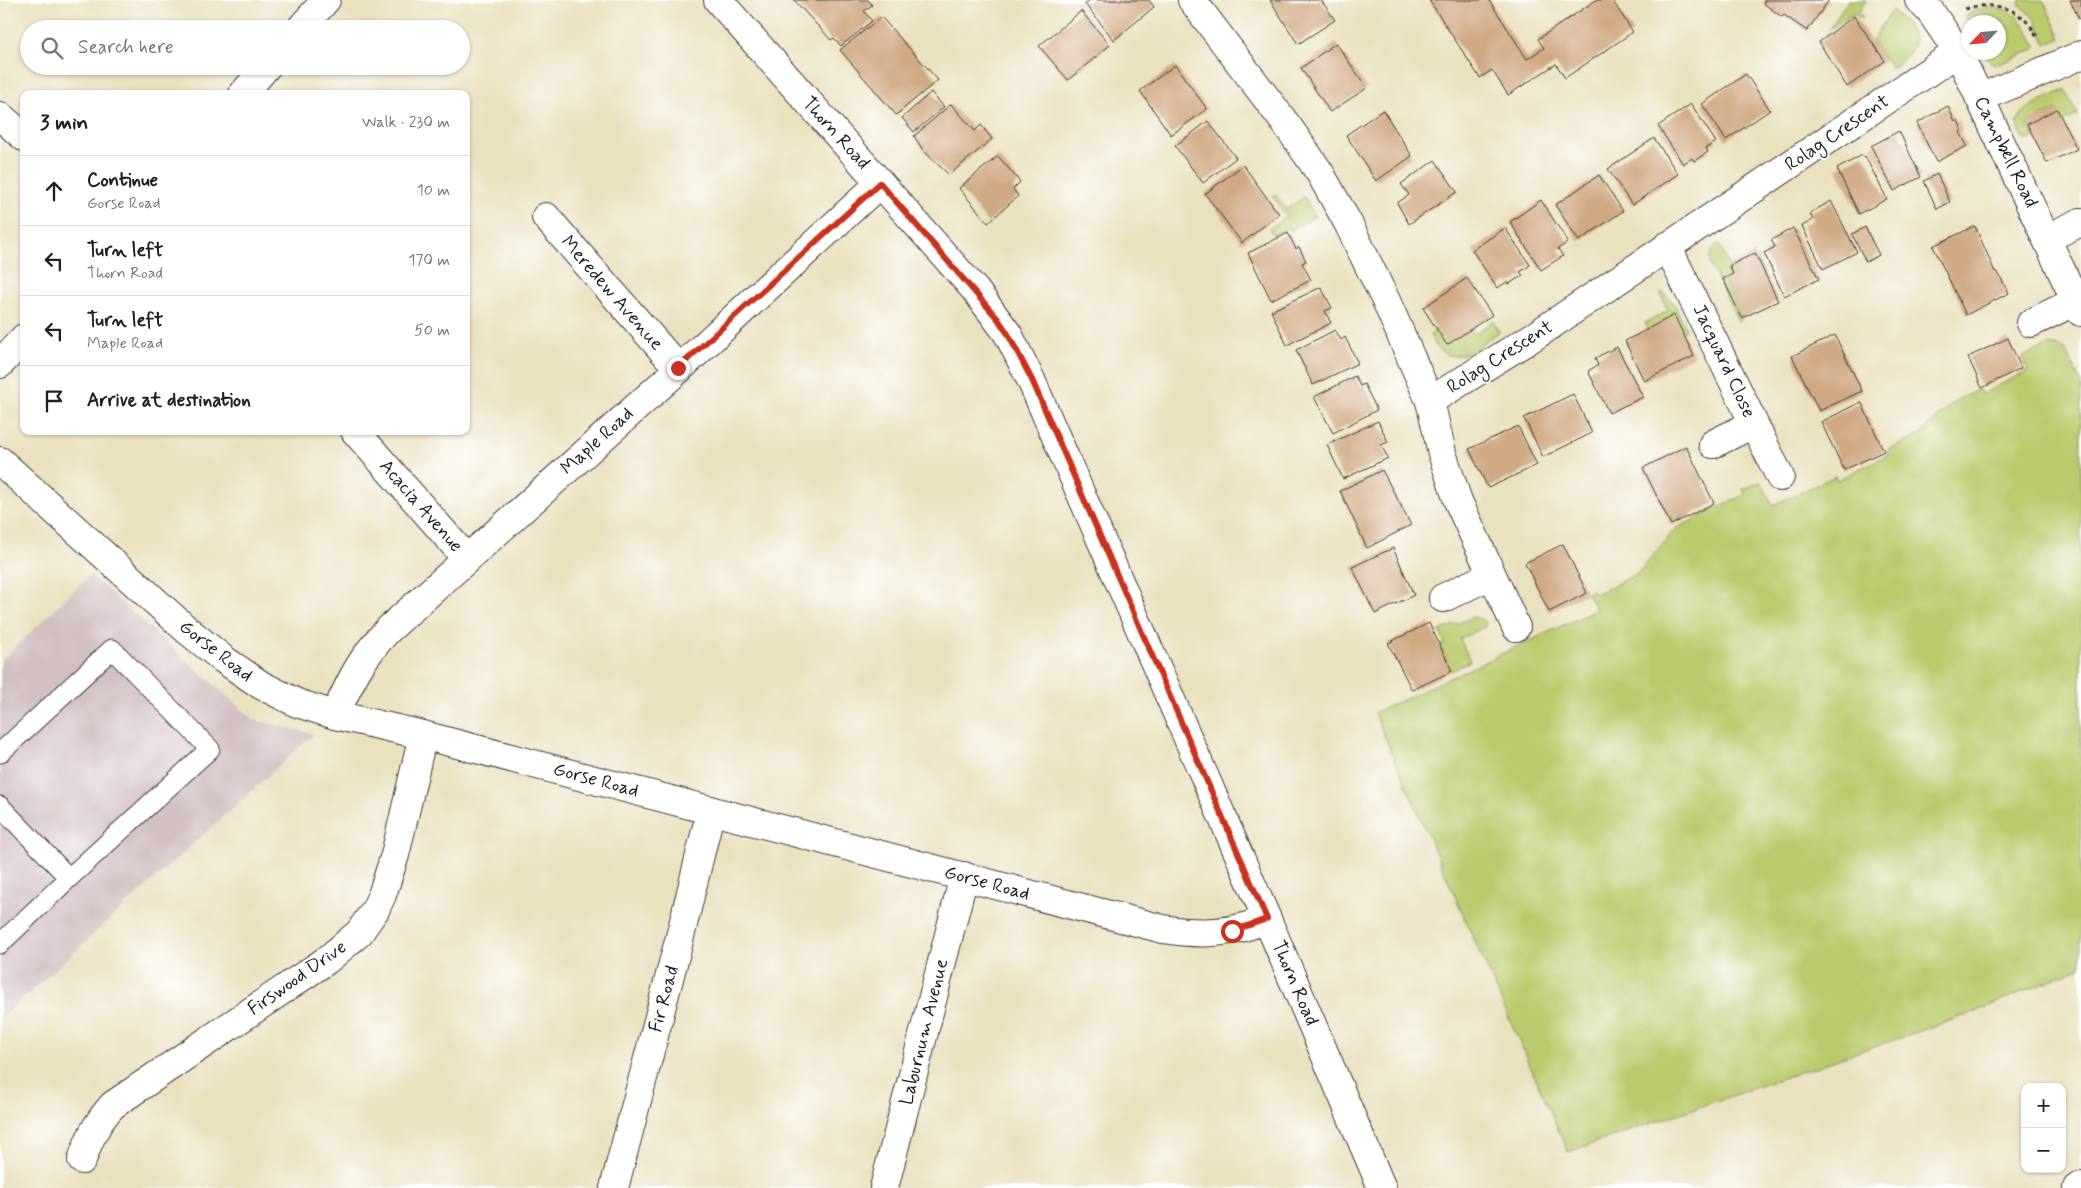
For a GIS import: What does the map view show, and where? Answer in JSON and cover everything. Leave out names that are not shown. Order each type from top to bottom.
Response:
[{"type":"street","points":[[308,20],[326,0]]},
{"type":"street","name":"Thorn Road","points":[[718,0],[976,291],[1008,334],[1032,380],[1382,1188]]},
{"type":"street","name":"Rolag Crescent","points":[[1192,0],[1289,128],[1320,173],[1348,223],[1387,302],[1430,401],[1487,367],[1958,52]]},
{"type":"street","name":"Campbell Road","points":[[1919,0],[1941,26],[1958,52],[2078,306]]},
{"type":"street","points":[[1980,98],[2081,55]]},
{"type":"street","points":[[246,90],[259,75]]},
{"type":"street","points":[[0,116],[20,134]]},
{"type":"street","name":"Maple Road","points":[[335,715],[355,670],[373,646],[880,183]]},
{"type":"street","name":"Meredew Avenue","points":[[546,217],[678,368]]},
{"type":"street","points":[[2047,238],[2081,222]]},
{"type":"street","name":"Jacquard Close","points":[[1667,246],[1780,477]]},
{"type":"street","points":[[2031,323],[2078,306]]},
{"type":"street","points":[[0,364],[20,342]]},
{"type":"street","points":[[1430,401],[1452,486],[1516,627]]},
{"type":"street","points":[[1713,444],[1753,424]]},
{"type":"street","name":"Acacia Avenue","points":[[358,435],[467,559]]},
{"type":"street","name":"Gorse Road","points":[[0,461],[187,630],[223,659],[278,695],[335,715],[423,735],[1164,929],[1210,934],[1232,931],[1267,919]]},
{"type":"street","points":[[1444,598],[1491,575]]},
{"type":"street","name":"Firswood Drive","points":[[82,1160],[94,1129],[112,1105],[327,960],[363,928],[375,910],[388,880],[423,735]]},
{"type":"street","name":"Fir Road","points":[[614,1188],[711,810]]},
{"type":"street","name":"Laburnum Avenue","points":[[884,1188],[964,876]]},
{"type":"street","points":[[2077,1188],[2081,1186]]},
{"type":"lane","points":[[0,753],[112,649],[210,749],[0,944]]},
{"type":"lane","points":[[0,806],[69,878]]},
{"type":"path","points":[[1941,26],[1972,6],[1988,2],[2004,4],[2022,14],[2032,25],[2049,68]]},
{"type":"shaded area","points":[[90,575],[254,720],[314,734],[0,1019],[0,662]]},
{"type":"green space","points":[[1848,0],[1866,0],[1859,12],[1863,17],[1860,19],[1855,13],[1829,29]]},
{"type":"green space","points":[[2020,0],[2043,0],[2061,38],[2046,45],[2035,19],[2019,4]]},
{"type":"green space","points":[[1989,7],[2006,10],[2013,14],[2025,25],[2037,48],[2000,64],[1992,63],[1989,60],[2006,60],[2006,15],[1967,15],[1976,10]]},
{"type":"green space","points":[[1892,10],[1908,27],[1914,40],[1909,54],[1891,68],[1872,41]]},
{"type":"green space","points":[[2065,90],[2078,115],[2063,122],[2056,109],[2027,124],[2034,138],[2025,141],[2018,123],[2020,117],[2030,107]]},
{"type":"green space","points":[[1276,195],[1286,209],[1304,197],[1315,216],[1290,231],[1289,227],[1273,235],[1269,229],[1286,216],[1273,197]]},
{"type":"green space","points":[[1718,243],[1733,274],[1723,279],[1742,318],[1738,322],[1710,264],[1711,252]]},
{"type":"green space","points":[[1662,292],[1673,302],[1686,329],[1682,331],[1648,329],[1645,323],[1668,311],[1661,295]]},
{"type":"green space","points":[[1493,321],[1499,332],[1480,346],[1458,356],[1451,356],[1439,350],[1430,335],[1437,329],[1470,329],[1474,334]]},
{"type":"green space","points":[[2050,345],[2065,350],[2081,383],[2081,967],[1975,1012],[1568,1152],[1374,713],[1596,610],[1587,593],[1592,590],[1595,594],[1637,574],[1675,529],[1745,494],[1743,489],[1761,482],[1773,505],[1835,476],[1837,480],[1889,454],[1888,450],[1919,435],[1955,401],[1979,389],[1981,394],[2028,371],[2022,357]]},
{"type":"green space","points":[[1473,617],[1483,620],[1486,626],[1460,639],[1470,661],[1452,671],[1440,646],[1445,643],[1439,631]]},
{"type":"building","points":[[794,0],[868,0],[872,5],[864,11],[872,21],[841,46],[834,38],[831,40]]},
{"type":"building","points":[[1090,0],[1149,0],[1154,7],[1114,40],[1085,4]]},
{"type":"building","points":[[1270,0],[1321,0],[1335,20],[1298,44]]},
{"type":"building","points":[[1429,0],[1489,0],[1527,59],[1544,48],[1538,39],[1596,0],[1612,0],[1633,32],[1565,78],[1556,64],[1508,95],[1492,70],[1480,78]]},
{"type":"building","points":[[1765,0],[1829,0],[1807,31],[1784,15],[1782,17],[1763,3]]},
{"type":"building","points":[[2070,0],[2081,0],[2081,18],[2079,19]]},
{"type":"building","points":[[1081,11],[1110,45],[1068,80],[1039,46]]},
{"type":"building","points":[[1854,16],[1885,61],[1847,87],[1819,42]]},
{"type":"building","points":[[881,17],[938,80],[896,115],[840,50]]},
{"type":"building","points":[[1336,43],[1367,88],[1330,112],[1301,68]]},
{"type":"building","points":[[1175,65],[1207,109],[1171,135],[1140,91]]},
{"type":"building","points":[[1746,74],[1770,110],[1726,140],[1702,104]]},
{"type":"building","points":[[931,92],[944,107],[914,132],[902,118]]},
{"type":"building","points":[[951,104],[975,131],[981,125],[992,139],[949,175],[923,150],[914,136]]},
{"type":"building","points":[[1691,104],[1716,142],[1706,148],[1708,152],[1694,161],[1692,158],[1683,164],[1658,126]]},
{"type":"building","points":[[1948,106],[1955,122],[1958,120],[1962,130],[1960,132],[1967,146],[1936,162],[1917,123]]},
{"type":"building","points":[[2057,109],[2077,149],[2047,163],[2027,124]]},
{"type":"building","points":[[1383,110],[1412,156],[1376,181],[1346,135]]},
{"type":"building","points":[[1208,121],[1236,158],[1203,183],[1175,146]]},
{"type":"building","points":[[1899,131],[1921,177],[1894,191],[1871,146]]},
{"type":"building","points":[[1654,138],[1678,174],[1632,205],[1608,169]]},
{"type":"building","points":[[1862,155],[1863,157],[1865,156],[1887,199],[1859,214],[1837,169]]},
{"type":"building","points":[[998,156],[1020,182],[1013,189],[1018,196],[988,223],[959,188]]},
{"type":"building","points":[[1435,160],[1457,192],[1409,224],[1397,203],[1409,195],[1401,184]]},
{"type":"building","points":[[1243,165],[1279,214],[1242,243],[1205,194]]},
{"type":"building","points":[[1937,174],[1950,202],[1937,209],[1924,181]]},
{"type":"building","points":[[1599,175],[1623,211],[1579,241],[1555,205]]},
{"type":"building","points":[[1541,200],[1568,242],[1558,249],[1563,256],[1541,270],[1510,222]]},
{"type":"building","points":[[1831,201],[1857,252],[1823,269],[1802,226],[1813,220],[1810,213]]},
{"type":"building","points":[[1975,226],[1995,272],[1997,271],[2009,293],[1966,315],[1933,246]]},
{"type":"building","points":[[1865,227],[1879,255],[1866,262],[1852,234]]},
{"type":"building","points":[[1505,228],[1530,265],[1520,272],[1523,275],[1509,284],[1507,282],[1497,288],[1472,250]]},
{"type":"building","points":[[1793,228],[1819,279],[1784,296],[1764,253],[1775,247],[1771,240]]},
{"type":"building","points":[[1288,233],[1296,249],[1299,247],[1306,261],[1302,263],[1311,280],[1271,300],[1248,253]]},
{"type":"building","points":[[1755,253],[1778,301],[1742,318],[1723,279],[1733,274],[1729,266]]},
{"type":"building","points":[[1467,278],[1492,315],[1447,345],[1423,308]]},
{"type":"building","points":[[1321,287],[1332,308],[1325,311],[1331,323],[1287,345],[1271,311]]},
{"type":"building","points":[[1674,315],[1694,356],[1644,381],[1625,341]]},
{"type":"building","points":[[1335,330],[1341,340],[1345,337],[1358,363],[1313,385],[1296,350]]},
{"type":"building","points":[[1835,335],[1862,391],[1819,411],[1792,356]]},
{"type":"building","points":[[2008,338],[2021,368],[1982,388],[1968,357]]},
{"type":"building","points":[[1617,347],[1643,397],[1609,413],[1588,371],[1598,365],[1595,358]]},
{"type":"building","points":[[1355,376],[1360,386],[1364,384],[1377,410],[1333,433],[1314,397]]},
{"type":"building","points":[[1573,394],[1592,433],[1543,457],[1524,418]]},
{"type":"building","points":[[1861,402],[1884,451],[1844,470],[1821,422]]},
{"type":"building","points":[[1378,421],[1388,442],[1381,445],[1388,458],[1343,479],[1327,445]]},
{"type":"building","points":[[1518,426],[1537,465],[1488,488],[1469,449]]},
{"type":"building","points":[[1686,446],[1714,503],[1671,525],[1643,468]]},
{"type":"building","points":[[1382,470],[1411,525],[1367,548],[1340,491]]},
{"type":"building","points":[[1563,544],[1587,593],[1549,612],[1525,563]]},
{"type":"building","points":[[1393,548],[1414,595],[1375,614],[1352,567]]},
{"type":"building","points":[[1429,623],[1452,671],[1412,690],[1388,643]]},
{"type":"route","points":[[678,368],[880,183],[976,291],[998,319],[1032,380],[1267,919],[1253,926],[1232,931]]}]
